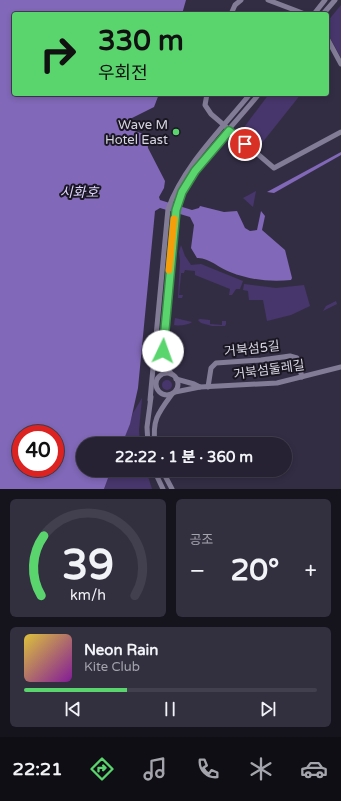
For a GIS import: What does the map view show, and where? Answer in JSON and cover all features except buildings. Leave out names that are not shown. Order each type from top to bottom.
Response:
[{"type":"street","points":[[232,12],[235,5],[241,0]]},
{"type":"street","points":[[268,0],[300,12]]},
{"type":"street","points":[[316,12],[325,0]]},
{"type":"street","points":[[325,12],[334,0]]},
{"type":"street","points":[[329,42],[341,64]]},
{"type":"street","points":[[206,96],[205,100],[207,109],[229,131],[274,168],[341,132]]},
{"type":"street","points":[[148,437],[147,427],[166,221],[172,198],[188,170],[248,96]]},
{"type":"street","points":[[155,437],[155,420],[178,386],[176,379],[171,374],[164,357],[163,342],[173,222],[179,201],[195,171],[257,96]]},
{"type":"street","name":"거북섬5길","points":[[208,388],[211,368],[216,363],[294,356],[297,358],[302,378]]},
{"type":"street","points":[[168,366],[184,380]]},
{"type":"street","name":"거북섬둘레길","points":[[200,387],[254,386],[302,378],[341,367]]},
{"type":"street","points":[[153,371],[162,394],[185,391],[200,387]]},
{"type":"street","points":[[150,400],[160,376],[171,374]]},
{"type":"street","points":[[176,379],[184,380],[200,387]]},
{"type":"street","points":[[167,401],[185,391]]},
{"type":"street","points":[[157,477],[163,489]]},
{"type":"street","points":[[166,477],[172,489]]},
{"type":"shaded area","points":[[341,5],[341,58],[329,36],[329,20]]},
{"type":"shaded area","points":[[268,96],[299,96],[258,148],[243,136],[242,130]]},
{"type":"shaded area","points":[[256,191],[253,207],[243,198]]},
{"type":"shaded area","points":[[181,245],[185,256],[191,265],[201,264],[243,281],[240,289],[236,289],[232,295],[229,295],[230,289],[195,275],[195,271],[185,270],[184,273],[181,273],[179,295],[183,295],[182,298],[178,298],[179,252]]},
{"type":"shaded area","points":[[244,284],[276,288],[304,285],[310,306],[291,315],[267,321],[263,300],[249,300],[248,291],[243,290]]},
{"type":"shaded area","points":[[336,301],[337,304],[323,311],[326,306]]},
{"type":"shaded area","points":[[175,318],[192,322],[183,325],[174,325]]},
{"type":"shaded area","points":[[198,320],[210,320],[210,324],[222,325],[222,321],[226,321],[226,324],[225,326],[212,326],[201,323]]},
{"type":"shaded area","points":[[165,380],[169,380],[172,385],[169,390],[165,390],[162,387],[162,383]]},
{"type":"shaded area","points":[[142,398],[140,437],[124,437],[133,413]]},
{"type":"shaded area","points":[[108,477],[148,477],[152,489],[104,489]]},
{"type":"water","name":"시화호","points":[[0,0],[186,0],[183,12],[12,12],[12,96],[158,96],[154,107],[126,121],[124,124],[125,128],[147,135],[148,148],[165,181],[164,188],[159,197],[160,200],[192,210],[199,208],[200,206],[224,212],[237,211],[245,228],[250,231],[257,230],[261,211],[265,216],[262,230],[285,250],[292,278],[291,280],[275,281],[253,279],[230,272],[205,259],[197,258],[191,248],[194,225],[190,217],[160,208],[155,211],[138,388],[130,424],[125,437],[76,437],[76,477],[108,477],[104,489],[0,489]]},
{"type":"water","points":[[341,152],[341,155],[274,193],[267,192]]},
{"type":"slow traffic","points":[[169,270],[174,219]]},
{"type":"place","name":"Wave M Hotel East","points":[[176,132]]},
{"type":"route","points":[[163,351],[173,222],[182,192],[195,171],[229,131],[245,144]]}]
